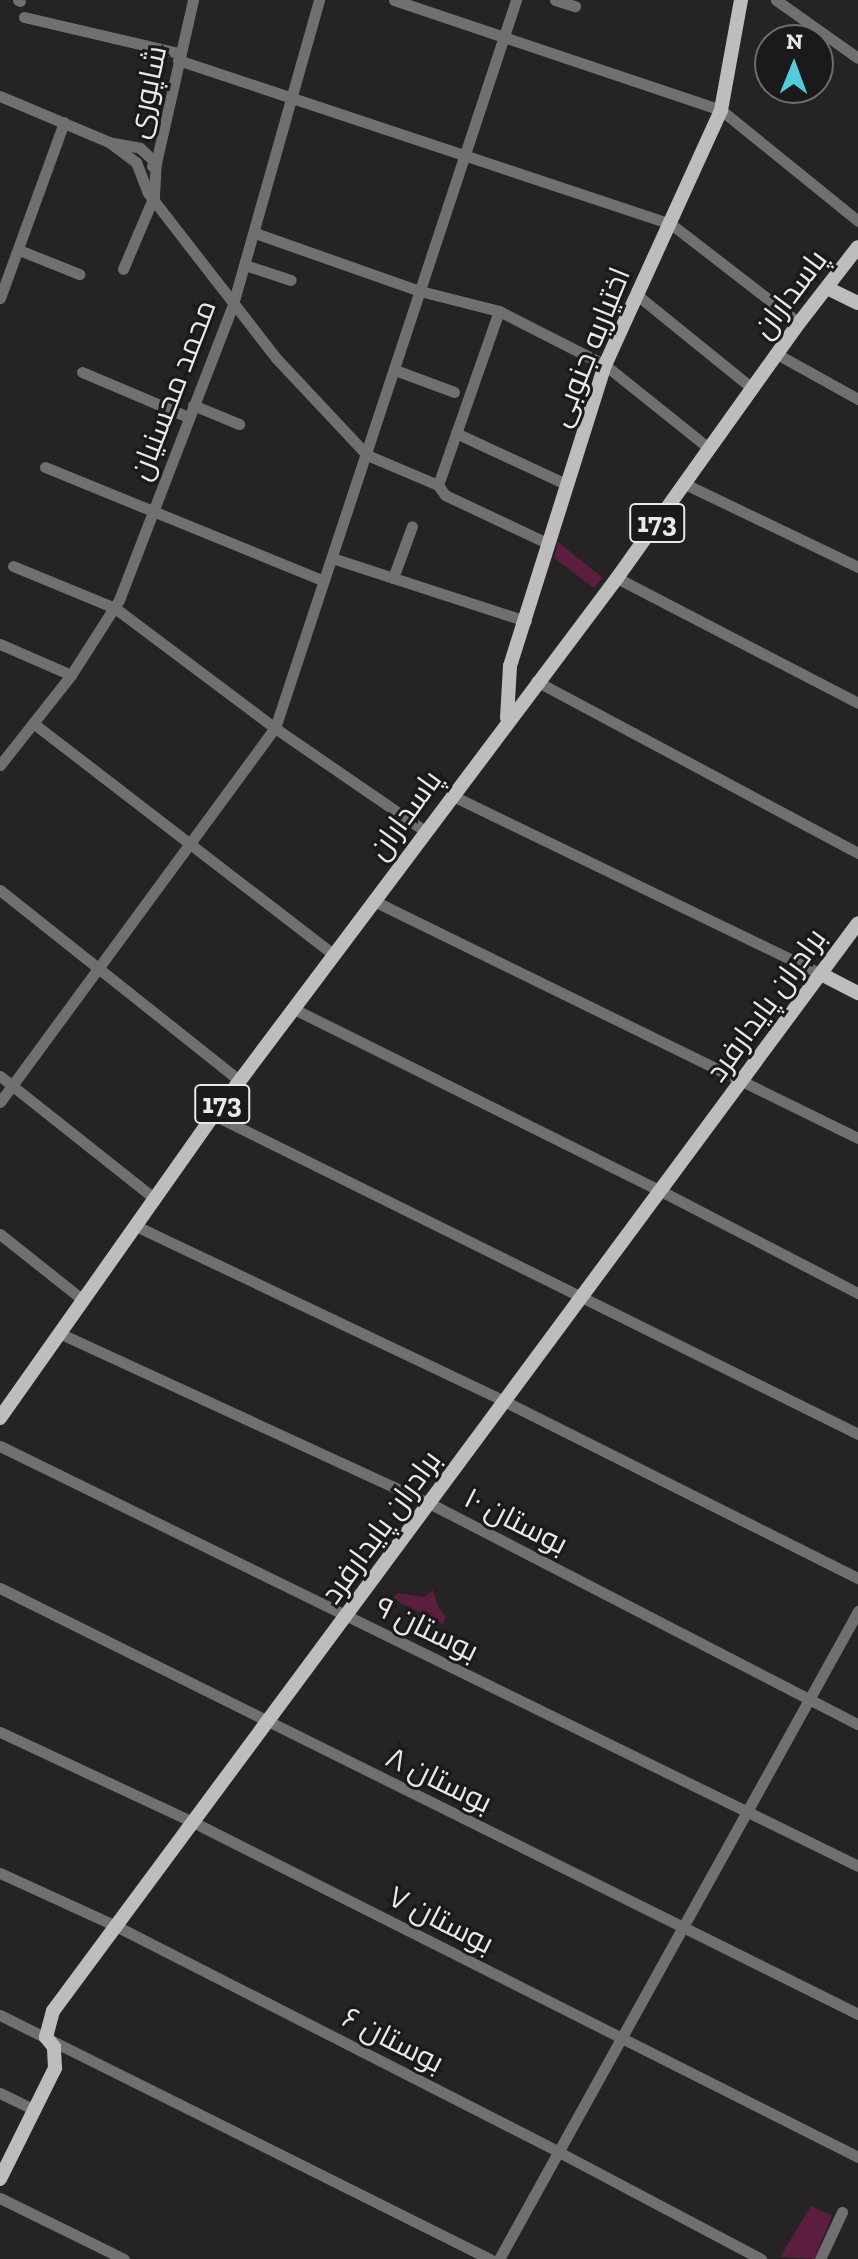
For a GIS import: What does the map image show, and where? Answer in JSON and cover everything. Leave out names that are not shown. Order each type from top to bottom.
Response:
[{"type":"main road","name":"اختیاریه جنوبی","points":[[507,720],[510,666],[566,484],[605,365],[721,110],[741,0]]},
{"type":"main road","name":"پاسداران","points":[[0,1418],[6,1397],[59,1333],[214,1115],[536,681],[617,578],[799,323],[858,247]]},
{"type":"main road","points":[[827,288],[858,303]]},
{"type":"main road","name":"برادران پایدارفرد","points":[[46,2037],[53,2011],[858,923]]},
{"type":"main road","points":[[821,974],[858,993]]},
{"type":"main road","points":[[0,2179],[55,2068],[54,2047],[46,2037]]},
{"type":"street","name":"شاپوری","points":[[123,269],[154,196],[156,163],[193,0]]},
{"type":"street","name":"محمد محسنیان","points":[[3,757],[71,675],[115,608],[233,304],[319,0]]},
{"type":"street","points":[[394,0],[721,110],[858,221]]},
{"type":"street","points":[[0,1102],[275,728],[516,0]]},
{"type":"street","points":[[555,0],[575,6]]},
{"type":"street","points":[[776,0],[858,58]]},
{"type":"street","points":[[24,17],[178,56],[291,100],[671,224],[799,323]]},
{"type":"street","points":[[0,96],[109,142],[140,148],[156,163],[142,169]]},
{"type":"street","points":[[0,298],[64,122]]},
{"type":"street","points":[[109,142],[142,169],[148,193],[154,196],[276,358],[367,455],[438,485],[445,495],[547,543]]},
{"type":"street","points":[[255,233],[420,291],[499,311],[605,365],[710,449]]},
{"type":"street","points":[[19,250],[79,274]]},
{"type":"street","points":[[245,265],[291,280]]},
{"type":"street","points":[[637,295],[752,388]]},
{"type":"street","points":[[438,485],[499,311]]},
{"type":"street","points":[[777,354],[858,399]]},
{"type":"street","points":[[395,370],[454,392]]},
{"type":"street","points":[[82,372],[188,417]]},
{"type":"street","points":[[193,405],[239,424]]},
{"type":"street","points":[[456,433],[566,484]]},
{"type":"street","points":[[45,467],[324,581]]},
{"type":"street","points":[[685,484],[858,567]]},
{"type":"street","points":[[393,578],[412,526]]},
{"type":"street","points":[[332,558],[526,621]]},
{"type":"street","points":[[13,566],[115,608],[275,728],[425,831]]},
{"type":"street","points":[[617,578],[858,703]]},
{"type":"street","points":[[0,644],[71,675]]},
{"type":"street","points":[[536,681],[858,853]]},
{"type":"street","points":[[33,723],[334,955]]},
{"type":"street","points":[[451,795],[821,974]]},
{"type":"street","points":[[0,890],[240,1081]]},
{"type":"street","points":[[374,901],[858,1138]]},
{"type":"street","points":[[294,1009],[661,1191],[858,1293]]},
{"type":"street","points":[[0,1076],[155,1199]]},
{"type":"street","points":[[214,1115],[584,1295],[858,1434]]},
{"type":"street","points":[[136,1226],[506,1402],[858,1578]]},
{"type":"street","points":[[0,1234],[83,1300]]},
{"type":"street","name":"بوستان ۱۰","points":[[59,1333],[431,1504],[858,1724]]},
{"type":"street","name":"بوستان ۹","points":[[0,1446],[858,1866]]},
{"type":"street","name":"بوستان ۸","points":[[0,1588],[858,2014]]},
{"type":"street","points":[[499,2259],[858,1611]]},
{"type":"street","name":"بوستان ۷","points":[[0,1732],[195,1823],[858,2157]]},
{"type":"street","name":"بوستان ۶","points":[[0,1873],[118,1927],[761,2259]]},
{"type":"street","points":[[0,2015],[490,2259]]},
{"type":"street","points":[[0,2093],[35,2110]]},
{"type":"street","points":[[0,2198],[124,2259]]},
{"type":"street","points":[[820,2259],[842,2212]]},
{"type":"street","points":[[92,2259],[98,2247]]},
{"type":"shaded area","points":[[558,542],[603,578],[594,588],[554,558]]},
{"type":"shaded area","points":[[433,1590],[439,1609],[446,1616],[443,1624],[393,1599],[397,1593],[424,1597]]},
{"type":"shaded area","points":[[811,2206],[832,2216],[814,2259],[780,2257]]}]
